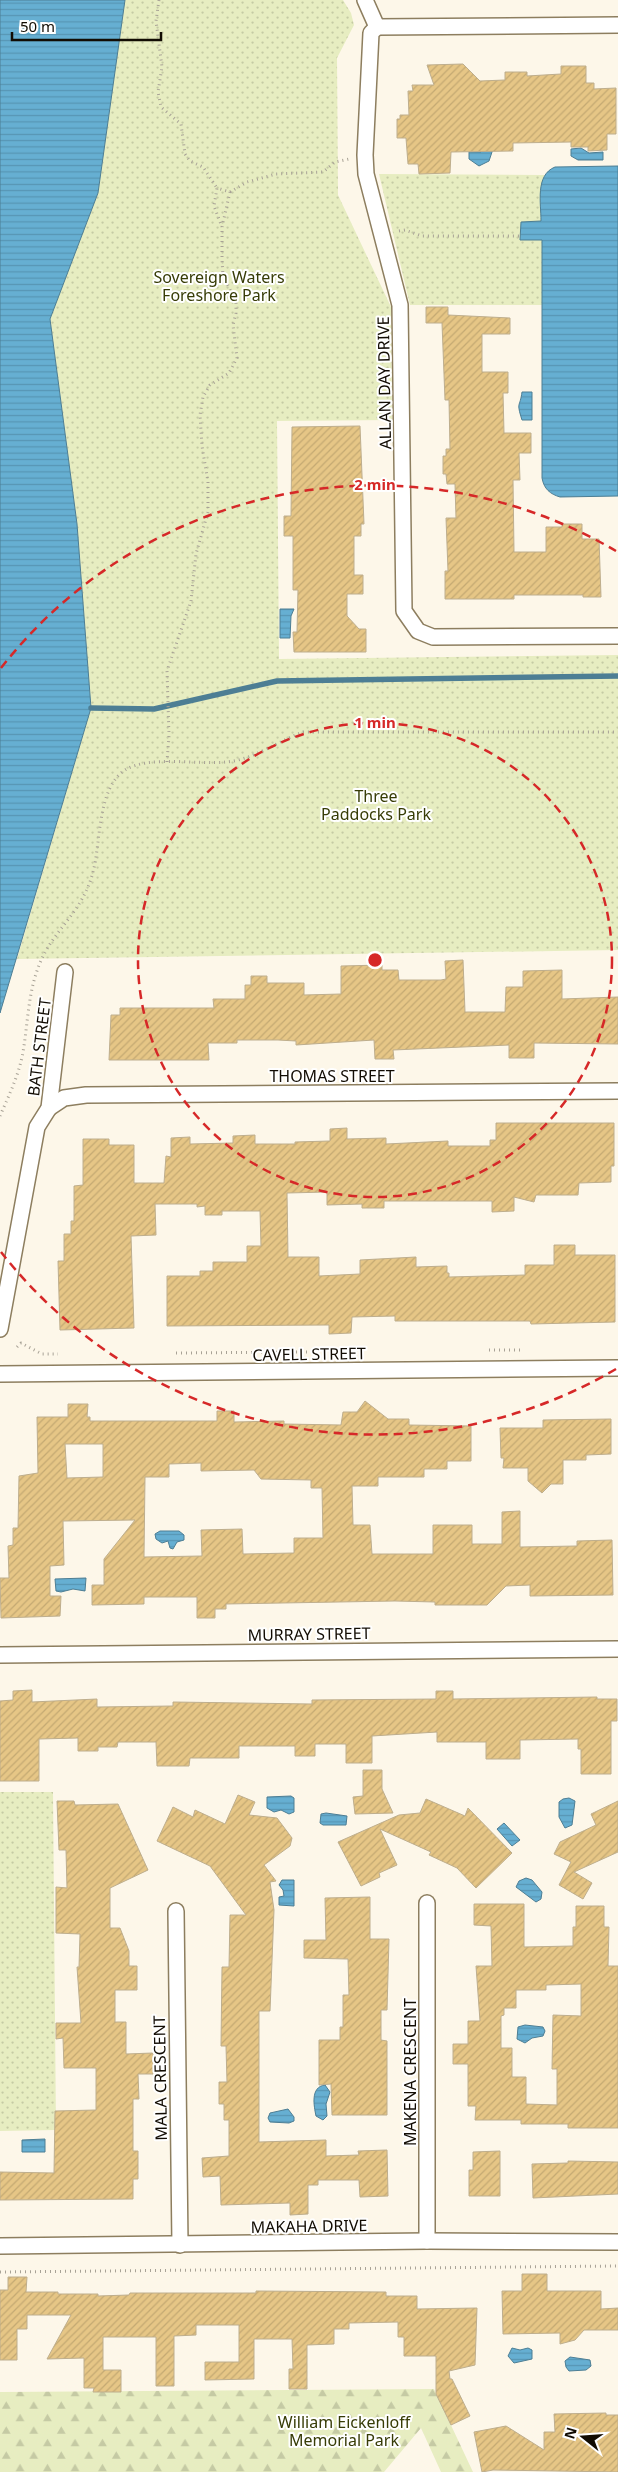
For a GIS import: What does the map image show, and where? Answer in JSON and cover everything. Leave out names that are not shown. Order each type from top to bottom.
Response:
[{"type":"street","points":[[364,0],[377,27],[618,25]]},
{"type":"street","name":"ALLAN DAY DRIVE","points":[[377,27],[371,33],[365,155],[366,174],[400,305],[404,611],[418,631],[433,636],[618,636]]},
{"type":"street","name":"BATH STREET","points":[[0,1329],[37,1127],[49,1108],[65,972]]},
{"type":"street","name":"THOMAS STREET","points":[[49,1108],[64,1098],[86,1095],[618,1091]]},
{"type":"street","name":"CAVELL STREET","points":[[0,1374],[618,1368]]},
{"type":"street","name":"MURRAY STREET","points":[[0,1655],[618,1648]]},
{"type":"street","name":"MAKENA CRESCENT","points":[[427,2241],[428,1904]]},
{"type":"street","name":"MALA CRESCENT","points":[[176,1911],[180,2245]]},
{"type":"street","name":"MAKAHA DRIVE","points":[[0,2246],[427,2241],[618,2242]]},
{"type":"path","points":[[159,0],[156,21],[162,67],[158,92],[161,106],[182,124],[185,154],[190,160],[203,167],[217,188],[230,192]]},
{"type":"path","points":[[167,762],[169,736],[167,671],[170,655],[191,601],[196,554],[208,512],[208,482],[202,446],[200,415],[203,397],[210,385],[229,374],[236,358],[233,325],[236,301],[223,276],[222,227],[230,192],[246,182],[276,174],[323,172],[335,162],[365,155]]},
{"type":"path","points":[[217,188],[214,206],[222,227]]},
{"type":"path","points":[[383,240],[401,230],[422,236],[519,236]]},
{"type":"path","points":[[0,1116],[18,1075],[39,964],[48,946],[75,913],[86,892],[93,872],[108,792],[114,780],[132,766],[167,762],[226,762],[246,758],[303,732],[618,732]]},
{"type":"path","points":[[0,2272],[618,2266]]},
{"type":"green space","points":[[125,0],[343,0],[351,13],[354,25],[337,58],[338,195],[391,307],[392,420],[277,421],[279,659],[618,655],[618,950],[17,959],[91,708],[77,524],[50,319],[98,193]]},
{"type":"green space","points":[[379,174],[544,175],[541,221],[521,240],[542,240],[542,305],[410,305]]},
{"type":"green space","points":[[0,1792],[53,1792],[56,2130],[0,2131]]},
{"type":"green space","name":"William Eickenloff Memorial Park","points":[[434,2389],[473,2472],[441,2472],[421,2428],[384,2472],[0,2472],[0,2392]]},
{"type":"water","points":[[0,0],[125,0],[98,193],[50,319],[77,524],[91,708],[0,1013]]},
{"type":"water","points":[[581,148],[589,153],[603,152],[603,160],[578,160],[571,156],[571,149]]},
{"type":"water","points":[[482,149],[493,149],[489,161],[479,166],[469,159],[469,152],[481,152]]},
{"type":"water","points":[[618,166],[618,496],[560,497],[548,490],[542,478],[542,240],[520,240],[521,222],[541,221],[540,190],[544,176],[555,167]]},
{"type":"water","points":[[522,392],[532,392],[532,420],[522,420],[519,407]]},
{"type":"water","points":[[280,609],[294,609],[291,616],[290,638],[280,638]]},
{"type":"water","points":[[160,1531],[179,1531],[184,1535],[184,1540],[177,1542],[173,1549],[170,1548],[168,1541],[162,1543],[156,1539],[155,1534]]},
{"type":"water","points":[[86,1578],[85,1591],[73,1589],[61,1592],[56,1591],[55,1579]]},
{"type":"water","points":[[291,1796],[294,1798],[294,1812],[289,1814],[281,1810],[274,1812],[267,1808],[267,1797]]},
{"type":"water","points":[[569,1798],[575,1801],[572,1825],[565,1828],[559,1817],[559,1802]]},
{"type":"water","points":[[321,1814],[347,1816],[346,1825],[323,1825],[320,1823]]},
{"type":"water","points":[[504,1823],[520,1840],[512,1846],[497,1829]]},
{"type":"water","points":[[526,1878],[532,1880],[542,1892],[541,1899],[536,1902],[516,1887],[519,1881]]},
{"type":"water","points":[[282,1880],[294,1880],[294,1906],[279,1905],[279,1897],[284,1896],[283,1890],[279,1885]]},
{"type":"water","points":[[525,2025],[543,2027],[545,2031],[543,2036],[532,2038],[525,2043],[517,2039],[518,2027]]},
{"type":"water","points":[[325,2085],[330,2092],[326,2104],[327,2116],[323,2120],[316,2116],[314,2098],[317,2089]]},
{"type":"water","points":[[288,2109],[294,2117],[294,2121],[289,2123],[270,2122],[268,2118],[270,2113]]},
{"type":"water","points":[[45,2139],[45,2152],[22,2152],[22,2140]]},
{"type":"water","points":[[512,2348],[520,2350],[528,2348],[532,2350],[532,2359],[514,2363],[508,2356]]},
{"type":"water","points":[[570,2357],[590,2360],[591,2366],[586,2370],[569,2371],[565,2361]]},
{"type":"building","points":[[463,64],[480,81],[505,80],[505,72],[527,72],[527,76],[561,74],[561,66],[586,66],[586,83],[594,83],[594,89],[616,88],[616,134],[607,134],[607,150],[588,151],[588,147],[571,147],[571,142],[513,143],[513,151],[451,152],[450,173],[419,174],[418,164],[408,164],[406,138],[397,138],[397,119],[400,119],[400,115],[409,115],[408,91],[413,91],[412,85],[434,85],[427,65]]},
{"type":"building","points":[[426,307],[448,307],[448,315],[510,318],[510,334],[482,334],[482,372],[508,372],[508,393],[503,393],[504,433],[531,433],[531,453],[519,453],[520,480],[513,480],[514,552],[546,552],[546,527],[562,527],[562,524],[582,524],[582,539],[599,539],[601,597],[583,597],[583,595],[514,595],[514,599],[445,599],[445,571],[448,571],[446,518],[456,518],[455,484],[447,484],[446,474],[443,474],[443,456],[446,456],[446,449],[450,449],[449,400],[445,400],[442,323],[426,323]]},
{"type":"building","points":[[360,426],[364,524],[361,524],[361,536],[354,536],[354,575],[363,575],[363,594],[347,594],[347,616],[359,629],[366,629],[366,652],[294,652],[293,632],[297,632],[298,590],[293,590],[293,536],[284,536],[284,516],[291,516],[292,427]]},
{"type":"building","points":[[463,960],[465,1012],[505,1012],[506,987],[523,987],[523,971],[562,970],[562,999],[618,997],[618,1044],[534,1043],[534,1058],[509,1058],[509,1045],[393,1050],[394,1059],[375,1059],[374,1040],[296,1045],[296,1041],[237,1040],[237,1043],[208,1043],[209,1060],[109,1060],[111,1015],[120,1015],[120,1008],[214,1008],[213,999],[245,999],[245,985],[251,985],[251,976],[267,976],[267,983],[304,983],[304,995],[341,994],[341,966],[382,965],[382,970],[398,970],[399,980],[441,980],[446,979],[445,961]]},
{"type":"building","points":[[496,1123],[614,1123],[614,1166],[611,1166],[611,1182],[579,1183],[578,1195],[536,1195],[534,1202],[514,1197],[514,1211],[492,1212],[492,1201],[384,1201],[384,1208],[362,1208],[362,1204],[327,1205],[327,1192],[287,1193],[288,1257],[319,1257],[319,1276],[360,1274],[360,1260],[416,1257],[416,1267],[447,1266],[449,1277],[525,1275],[525,1265],[554,1265],[554,1245],[575,1245],[575,1255],[615,1255],[615,1322],[531,1324],[530,1321],[395,1321],[395,1316],[352,1317],[351,1333],[329,1334],[329,1325],[167,1326],[167,1276],[200,1276],[200,1271],[213,1271],[213,1262],[247,1262],[247,1246],[261,1246],[260,1211],[222,1211],[222,1215],[205,1215],[205,1206],[197,1207],[197,1204],[155,1204],[156,1235],[131,1236],[134,1328],[60,1330],[58,1261],[64,1261],[64,1234],[71,1234],[71,1221],[74,1221],[74,1186],[83,1185],[83,1139],[109,1139],[109,1145],[134,1145],[134,1183],[164,1183],[166,1156],[171,1157],[171,1138],[190,1137],[190,1144],[233,1143],[233,1136],[255,1135],[255,1144],[295,1144],[295,1142],[330,1141],[330,1129],[347,1128],[347,1139],[386,1138],[386,1144],[448,1141],[448,1146],[490,1146],[490,1140],[496,1140]]},
{"type":"building","points":[[365,1401],[388,1419],[409,1419],[409,1425],[471,1426],[471,1461],[447,1461],[447,1469],[424,1469],[424,1477],[378,1477],[378,1486],[352,1486],[353,1525],[370,1525],[372,1554],[433,1554],[433,1525],[472,1525],[472,1544],[502,1544],[502,1512],[520,1511],[520,1547],[577,1546],[577,1541],[612,1540],[613,1595],[530,1596],[530,1585],[506,1586],[487,1605],[435,1605],[435,1602],[395,1601],[226,1604],[226,1609],[215,1609],[215,1618],[197,1618],[197,1597],[144,1597],[144,1604],[92,1605],[92,1585],[104,1585],[104,1559],[135,1520],[63,1521],[64,1565],[50,1566],[50,1596],[61,1596],[60,1616],[1,1618],[0,1578],[9,1578],[8,1546],[13,1545],[13,1528],[18,1528],[19,1476],[38,1473],[37,1417],[68,1417],[68,1404],[88,1404],[87,1417],[90,1417],[90,1421],[217,1421],[217,1411],[234,1411],[234,1422],[284,1421],[284,1424],[341,1425],[343,1412],[357,1412]],"holes":[[[65,1444],[103,1444],[103,1477],[67,1478]],[[201,1463],[201,1471],[254,1470],[261,1479],[311,1480],[311,1488],[322,1488],[323,1538],[294,1538],[294,1553],[243,1554],[242,1529],[201,1530],[202,1556],[144,1557],[145,1477],[169,1477],[169,1464]]]},
{"type":"building","points":[[611,1419],[611,1454],[586,1455],[586,1460],[563,1460],[563,1484],[551,1484],[542,1493],[528,1481],[528,1468],[503,1468],[504,1458],[501,1458],[500,1428],[543,1428],[543,1420]]},
{"type":"building","points":[[32,1690],[32,1702],[97,1699],[97,1707],[173,1706],[173,1702],[312,1704],[312,1700],[436,1699],[436,1691],[453,1691],[453,1699],[597,1697],[597,1699],[617,1699],[617,1721],[611,1721],[611,1774],[581,1774],[581,1749],[578,1749],[578,1739],[520,1740],[520,1759],[486,1759],[486,1742],[437,1742],[437,1732],[372,1736],[372,1763],[346,1763],[346,1744],[315,1744],[315,1756],[295,1756],[295,1746],[239,1746],[239,1758],[190,1758],[189,1766],[157,1766],[156,1742],[118,1742],[117,1747],[98,1747],[98,1751],[78,1751],[78,1738],[39,1739],[39,1781],[0,1781],[0,1701],[13,1700],[13,1691]]},
{"type":"building","points":[[363,1770],[382,1770],[382,1789],[393,1813],[355,1814],[353,1797],[363,1796]]},
{"type":"building","points":[[238,1795],[255,1802],[249,1815],[277,1818],[292,1838],[290,1846],[264,1865],[276,1881],[270,1882],[274,1910],[270,2011],[259,2011],[259,2142],[326,2140],[326,2156],[359,2155],[358,2151],[387,2150],[388,2196],[360,2197],[359,2180],[318,2180],[318,2185],[308,2185],[308,2214],[290,2215],[290,2203],[221,2205],[220,2176],[203,2177],[202,2158],[229,2156],[229,2120],[224,2120],[224,2104],[219,2104],[219,2082],[227,2082],[226,2046],[221,2046],[222,1967],[229,1967],[230,1915],[246,1915],[210,1866],[157,1841],[173,1807],[193,1817],[195,1810],[225,1824]]},
{"type":"building","points":[[426,1799],[465,1816],[468,1808],[512,1853],[476,1888],[457,1868],[429,1855],[431,1852],[380,1829],[397,1865],[379,1873],[380,1877],[361,1886],[338,1842],[399,1815],[420,1813]]},
{"type":"building","points":[[57,1801],[74,1801],[75,1805],[118,1804],[148,1870],[110,1888],[110,1928],[120,1928],[129,1951],[129,1966],[137,1966],[137,1990],[115,1990],[115,2022],[126,2022],[126,2054],[153,2053],[153,2074],[138,2074],[139,2099],[133,2099],[133,2151],[138,2151],[138,2179],[133,2179],[133,2199],[0,2200],[0,2172],[54,2173],[55,2111],[96,2110],[96,2068],[64,2068],[63,2038],[56,2039],[56,2023],[81,2023],[77,1967],[79,1967],[80,1934],[56,1933],[56,1887],[67,1888],[66,1850],[59,1850]]},
{"type":"building","points":[[618,1801],[618,1852],[574,1872],[592,1883],[583,1899],[559,1885],[571,1862],[554,1854],[560,1842],[596,1825],[591,1814]]},
{"type":"building","points":[[370,1897],[370,1939],[389,1939],[387,2010],[381,2010],[381,2040],[387,2041],[387,2115],[332,2115],[331,2084],[319,2085],[319,2040],[340,2040],[340,2027],[343,2027],[343,1995],[349,1995],[348,1959],[304,1958],[304,1940],[326,1940],[325,1898]]},
{"type":"building","points":[[474,1904],[524,1904],[524,1947],[573,1946],[573,1927],[576,1927],[576,1906],[604,1906],[604,1927],[609,1927],[608,1966],[618,1966],[618,2128],[568,2128],[568,2124],[521,2124],[521,2120],[475,2120],[476,2106],[468,2106],[468,2064],[453,2064],[453,2044],[468,2044],[468,2021],[480,2021],[476,1966],[492,1966],[491,1926],[474,1925]],"holes":[[[581,1984],[581,2016],[553,2015],[552,2069],[557,2069],[557,2105],[526,2104],[526,2077],[512,2077],[512,2048],[501,2048],[501,2016],[504,2015],[504,2008],[516,2008],[516,1990],[546,1990],[546,1985]]]},
{"type":"building","points":[[500,2151],[500,2196],[469,2196],[469,2170],[473,2170],[473,2152]]},
{"type":"building","points":[[568,2161],[618,2162],[618,2194],[533,2198],[532,2164],[568,2163]]},
{"type":"building","points":[[522,2274],[547,2274],[547,2291],[601,2291],[601,2309],[618,2308],[618,2330],[584,2330],[575,2340],[560,2344],[560,2333],[503,2334],[502,2291],[522,2291]]},
{"type":"building","points":[[8,2277],[27,2277],[26,2292],[98,2294],[98,2296],[129,2295],[130,2293],[256,2293],[256,2291],[386,2292],[386,2296],[417,2296],[417,2309],[477,2308],[475,2365],[449,2371],[450,2379],[452,2379],[470,2416],[451,2425],[436,2394],[436,2356],[404,2356],[404,2337],[398,2337],[398,2322],[349,2323],[349,2329],[334,2329],[334,2344],[307,2345],[307,2389],[289,2389],[289,2369],[293,2369],[292,2339],[254,2339],[254,2379],[205,2380],[205,2362],[239,2362],[239,2325],[196,2325],[196,2335],[174,2336],[174,2386],[156,2386],[156,2337],[103,2337],[103,2370],[121,2370],[121,2392],[93,2392],[94,2388],[84,2388],[84,2358],[47,2359],[71,2315],[27,2315],[27,2329],[17,2329],[17,2360],[0,2360],[0,2290],[8,2290]]},
{"type":"building","points":[[606,2413],[606,2415],[618,2415],[618,2472],[493,2470],[482,2472],[474,2432],[506,2426],[544,2450],[544,2432],[555,2432],[554,2414]]},
{"type":"waterway","points":[[91,708],[154,709],[277,681],[618,676]]},
{"type":"park label","name":"Sovereign Waters Foreshore Park","points":[[219,286]]},
{"type":"park label","name":"Three Paddocks Park","points":[[376,805]]}]
